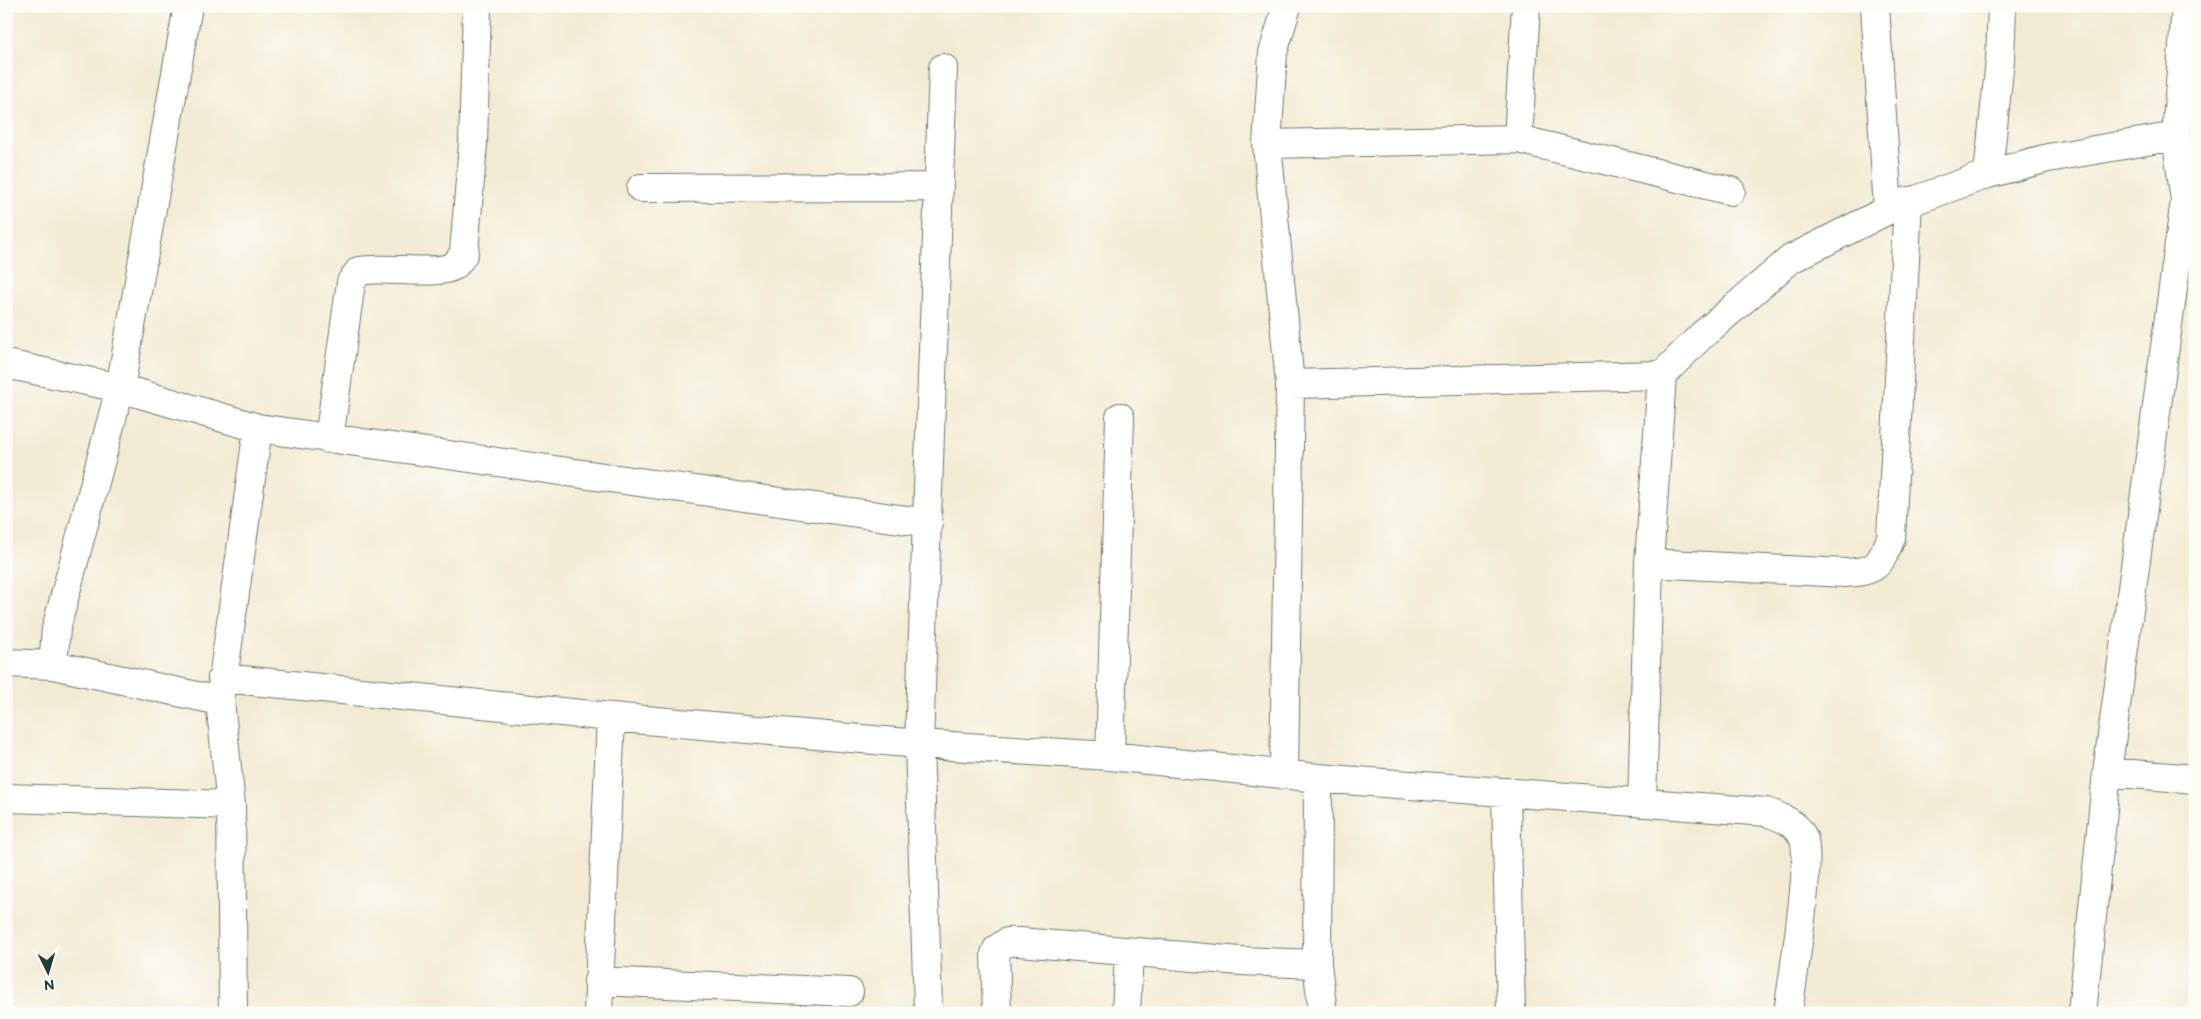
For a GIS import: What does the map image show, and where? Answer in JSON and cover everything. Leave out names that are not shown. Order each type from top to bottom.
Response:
[{"type":"street","points":[[53,664],[56,629],[120,388],[188,6]]},
{"type":"street","points":[[329,439],[351,282],[359,271],[374,268],[444,270],[455,265],[464,254],[473,144],[477,6]]},
{"type":"street","points":[[1284,775],[1290,384],[1267,144],[1273,53],[1287,6]]},
{"type":"street","points":[[1518,138],[1526,6]]},
{"type":"street","points":[[1649,563],[1845,574],[1868,572],[1882,559],[1891,538],[1898,206],[1875,6]]},
{"type":"street","points":[[1988,174],[2000,60],[2002,6]]},
{"type":"street","points":[[2082,1013],[2107,772],[2190,200],[2176,136],[2186,6]]},
{"type":"street","points":[[928,1007],[919,744],[943,68]]},
{"type":"street","points":[[1642,803],[1649,563],[1662,375],[1700,337],[1791,259],[1898,206],[1988,174],[2048,158],[2176,136]]},
{"type":"street","points":[[1267,144],[1518,138],[1731,191]]},
{"type":"street","points":[[640,188],[939,187]]},
{"type":"street","points":[[6,364],[120,388],[258,428],[928,523]]},
{"type":"street","points":[[1290,384],[1662,375]]},
{"type":"street","points":[[1110,756],[1120,417]]},
{"type":"street","points":[[233,1013],[231,805],[221,690],[258,428]]},
{"type":"street","points":[[6,663],[53,664],[221,690],[611,717],[919,744],[1110,756],[1318,778],[1766,812],[1785,818],[1803,836],[1806,866],[1788,1013]]},
{"type":"street","points":[[598,1013],[611,717]]},
{"type":"street","points":[[2107,772],[2195,779]]},
{"type":"street","points":[[1318,778],[1318,964],[1323,1013]]},
{"type":"street","points":[[1506,792],[1511,1013]]},
{"type":"street","points":[[6,798],[231,805]]},
{"type":"street","points":[[996,1013],[995,954],[997,949],[1007,942],[1240,961],[1318,964]]},
{"type":"street","points":[[1126,1013],[1129,953]]},
{"type":"street","points":[[598,981],[849,992]]}]
